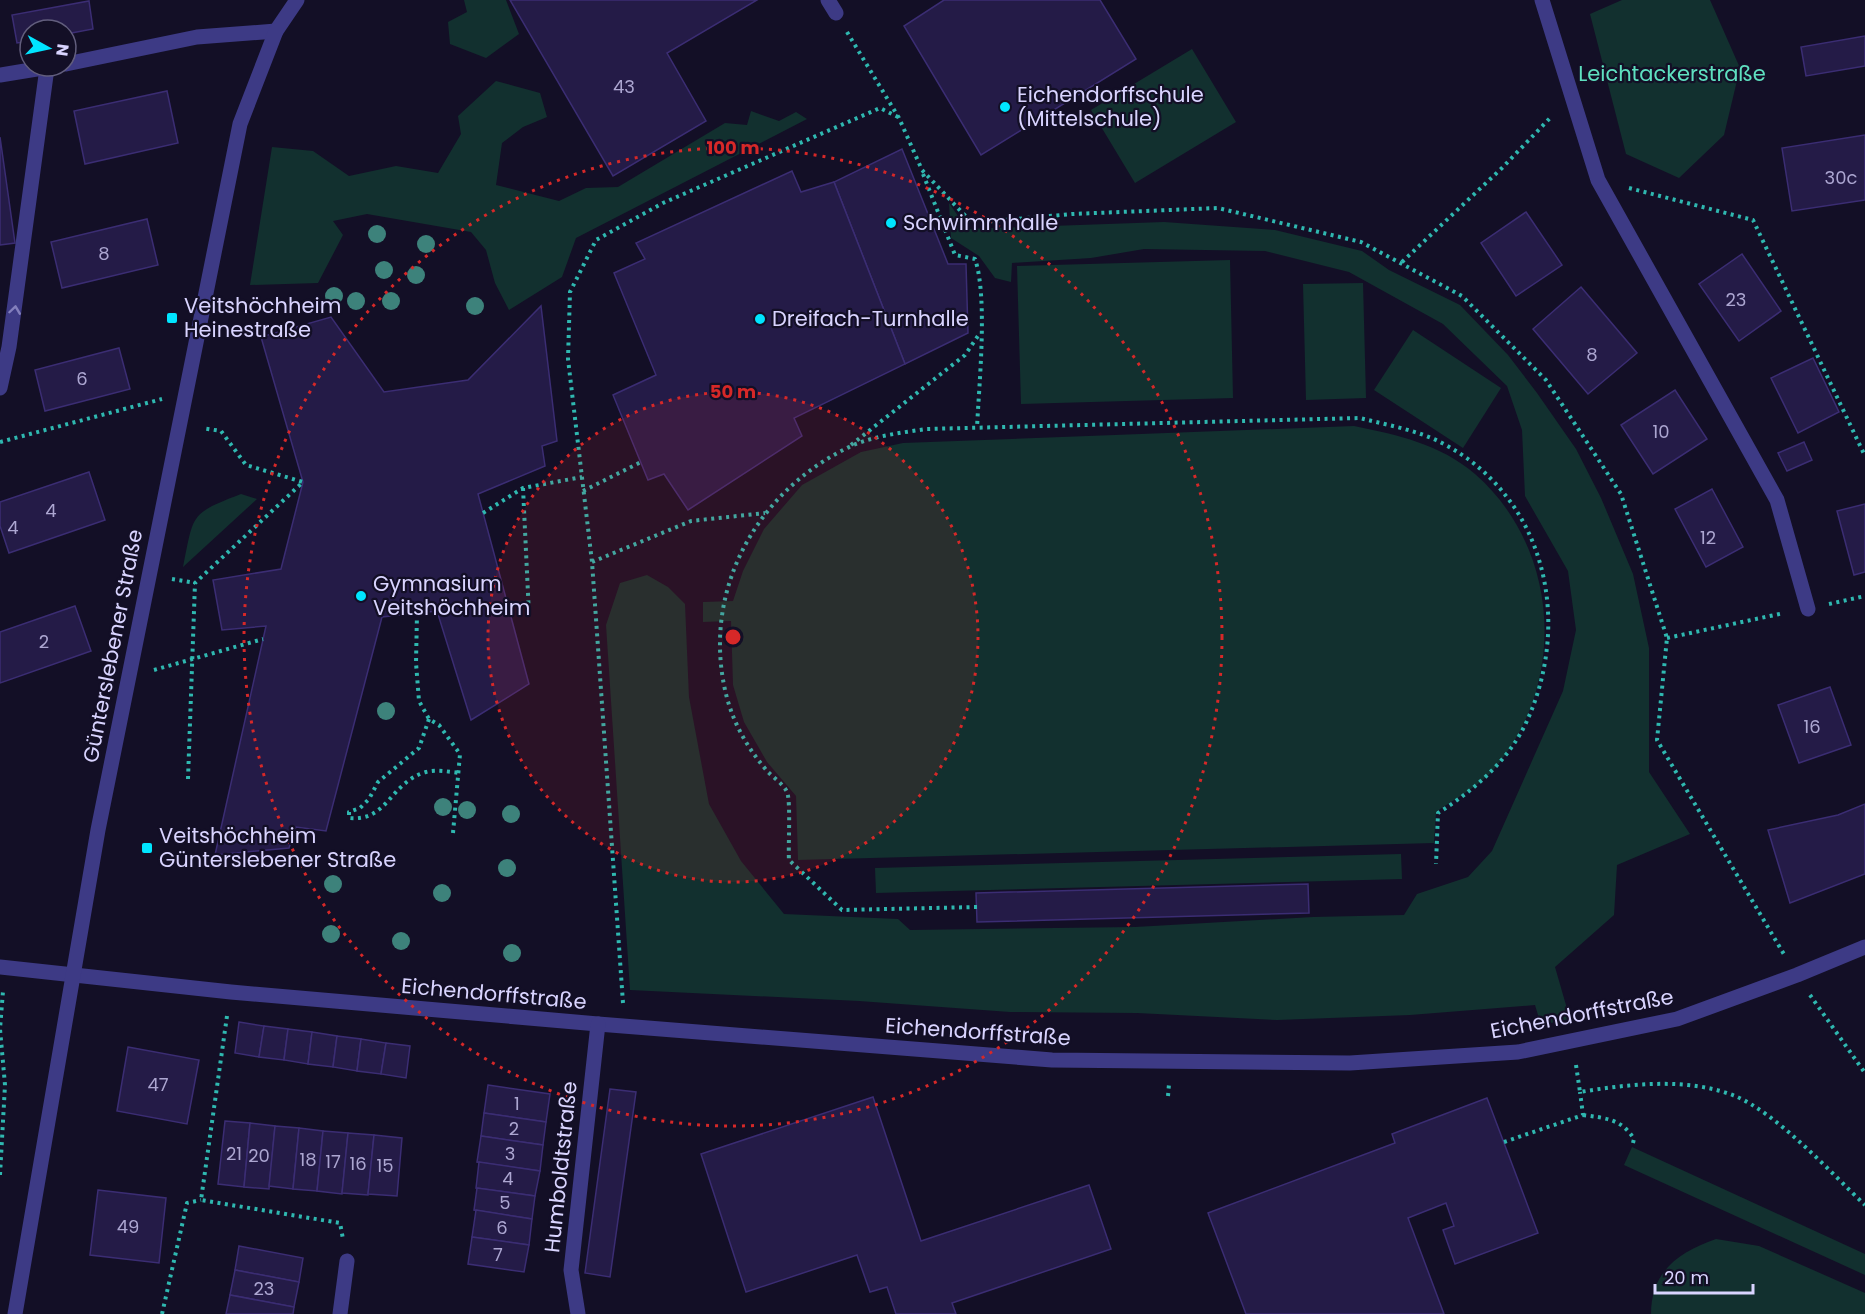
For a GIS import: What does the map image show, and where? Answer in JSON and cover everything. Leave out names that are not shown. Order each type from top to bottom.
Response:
[{"type":"street","name":"Günterslebener Straße","points":[[15,1314],[98,830],[240,124],[276,31],[297,0]]},
{"type":"street","points":[[1542,0],[1598,180],[1777,500],[1808,609]]},
{"type":"street","points":[[78,62],[197,37],[276,31]]},
{"type":"street","points":[[0,75],[18,72]]},
{"type":"street","points":[[0,388],[9,347],[49,78]]},
{"type":"street","name":"Eichendorffstraße","points":[[3,968],[231,992],[1052,1060],[1350,1064],[1518,1052],[1677,1019],[1797,975],[1865,947]]},
{"type":"street","name":"Humboldtstraße","points":[[578,1314],[571,1269],[598,1024]]},
{"type":"street","points":[[340,1314],[347,1260]]},
{"type":"path","points":[[832,6],[899,118],[955,255],[975,259],[979,271],[981,332],[977,428]]},
{"type":"path","points":[[1402,262],[1502,168],[1572,96]]},
{"type":"path","points":[[625,1026],[592,562],[568,359],[570,292],[596,240],[663,203],[880,108],[899,118]]},
{"type":"path","points":[[922,170],[972,223],[1072,214],[1218,208],[1361,242],[1462,296],[1546,380],[1621,494],[1667,638],[1657,740],[1797,975],[1865,1073]]},
{"type":"path","points":[[1598,180],[1697,203],[1753,220],[1865,456]]},
{"type":"path","points":[[977,908],[842,910],[789,860],[787,792],[743,741],[727,697],[721,652],[723,599],[737,557],[766,513],[805,474],[848,448],[965,355],[981,332]]},
{"type":"path","points":[[0,442],[185,393]]},
{"type":"path","points":[[848,448],[894,434],[977,428],[1360,418],[1404,428],[1443,443],[1480,470],[1509,500],[1531,538],[1546,579],[1550,624],[1543,677],[1526,724],[1493,770],[1458,800],[1438,813],[1436,864]]},
{"type":"path","points":[[188,778],[195,583],[303,482],[246,465],[221,431]]},
{"type":"path","points":[[583,491],[641,462]]},
{"type":"path","points":[[483,513],[523,488],[582,477]]},
{"type":"path","points":[[523,488],[529,615]]},
{"type":"path","points":[[592,562],[691,521],[766,513]]},
{"type":"path","points":[[417,614],[416,663],[419,701],[429,719],[439,725],[460,754],[453,833]]},
{"type":"path","points":[[1667,638],[1751,619]]},
{"type":"path","points":[[130,677],[263,639]]},
{"type":"path","points":[[429,719],[419,748],[378,782],[369,799],[360,808],[349,812],[349,818],[365,820],[377,814],[392,793],[428,771],[460,773]]},
{"type":"path","points":[[0,1175],[6,1084],[0,1029],[3,968]]},
{"type":"path","points":[[201,1200],[231,992]]},
{"type":"path","points":[[1572,1041],[1581,1092],[1582,1115]]},
{"type":"path","points":[[1581,1092],[1623,1085],[1663,1085],[1705,1088],[1736,1096],[1772,1119],[1865,1205]]},
{"type":"path","points":[[1504,1142],[1582,1115],[1610,1118],[1627,1127],[1634,1139],[1632,1148]]},
{"type":"path","points":[[162,1314],[187,1203],[201,1200],[340,1222],[347,1260]]},
{"type":"green space","points":[[464,0],[506,0],[519,34],[486,58],[450,44],[448,22],[467,12]]},
{"type":"green space","name":"Leichtackerstraße","points":[[1622,0],[1710,0],[1740,68],[1724,135],[1679,178],[1626,154],[1590,14]]},
{"type":"green space","points":[[1192,49],[1236,122],[1135,183],[1091,110]]},
{"type":"green space","points":[[496,81],[540,93],[547,117],[523,127],[502,143],[496,185],[559,201],[586,188],[618,187],[725,123],[747,125],[751,111],[779,121],[796,112],[807,119],[576,238],[562,277],[509,310],[495,283],[486,250],[471,232],[367,214],[333,221],[343,235],[318,283],[250,285],[272,147],[313,151],[349,176],[396,166],[438,173],[461,134],[458,116]]},
{"type":"green space","points":[[949,203],[967,229],[1164,222],[1275,230],[1362,251],[1389,270],[1460,305],[1508,355],[1537,393],[1576,449],[1601,498],[1633,574],[1649,648],[1649,772],[1690,834],[1617,865],[1614,915],[1555,967],[1570,1019],[1541,1025],[1535,1005],[1410,1015],[1277,1020],[1137,1013],[1010,1012],[859,1001],[630,990],[606,625],[620,583],[647,575],[668,587],[685,604],[689,697],[709,804],[741,861],[784,914],[898,919],[910,930],[1135,927],[1313,917],[1404,915],[1417,894],[1468,877],[1492,851],[1563,691],[1576,630],[1568,571],[1525,496],[1522,430],[1507,386],[1443,324],[1349,272],[1265,251],[1144,249],[1091,258],[1012,263],[1011,282],[995,278],[979,256],[951,238]]},
{"type":"green space","points":[[1230,260],[1233,398],[1021,404],[1017,266]]},
{"type":"green space","points":[[1363,283],[1366,398],[1306,400],[1303,284]]},
{"type":"green space","points":[[1413,330],[1501,388],[1463,448],[1374,390]]},
{"type":"green space","points":[[1354,426],[1418,442],[1448,455],[1475,474],[1503,504],[1524,539],[1538,577],[1544,617],[1543,658],[1534,697],[1518,735],[1494,769],[1474,787],[1436,812],[1434,843],[798,860],[796,796],[767,762],[744,722],[733,685],[731,621],[703,622],[703,602],[733,601],[743,571],[764,529],[802,485],[861,452],[903,443]]},
{"type":"green space","points":[[241,494],[257,499],[183,567],[189,536],[197,518],[212,506]]},
{"type":"green space","points":[[1401,854],[1402,879],[876,893],[875,868]]},
{"type":"green space","points":[[1632,1147],[1865,1254],[1865,1275],[1624,1165]]},
{"type":"green space","points":[[1716,1239],[1759,1246],[1865,1293],[1865,1314],[1651,1314],[1656,1286],[1670,1265],[1690,1250]]},
{"type":"building","points":[[510,0],[757,0],[667,53],[706,121],[613,176]]},
{"type":"building","name":"Eichendorffschule (Mittelschule)","points":[[944,0],[1100,0],[1136,59],[981,155],[904,26]]},
{"type":"building","points":[[89,1],[93,29],[78,32],[78,18],[18,18],[17,43],[12,15]]},
{"type":"building","points":[[1865,36],[1865,66],[1806,76],[1801,47]]},
{"type":"building","points":[[167,91],[178,143],[85,164],[74,111]]},
{"type":"building","points":[[1865,135],[1865,200],[1792,211],[1782,148]]},
{"type":"building","points":[[0,137],[15,243],[0,245]]},
{"type":"building","name":"Schwimmhalle","points":[[902,149],[948,264],[966,264],[968,333],[905,364],[834,182]]},
{"type":"building","name":"Dreifach-Turnhalle","points":[[792,171],[801,192],[834,182],[905,364],[794,418],[802,436],[688,510],[664,474],[648,480],[613,395],[656,375],[614,273],[645,259],[636,243]]},
{"type":"building","points":[[1526,212],[1562,265],[1516,296],[1481,243]]},
{"type":"building","points":[[147,219],[158,265],[62,288],[51,242]]},
{"type":"building","points":[[1742,254],[1781,311],[1739,341],[1699,284]]},
{"type":"building","points":[[1581,287],[1637,353],[1588,394],[1533,329]]},
{"type":"building","name":"Gymnasium Veitshöchheim","points":[[541,306],[557,441],[542,446],[545,466],[478,494],[529,684],[471,720],[437,611],[382,617],[326,831],[296,827],[289,848],[215,855],[266,626],[222,630],[213,580],[281,569],[303,482],[261,337],[331,317],[384,392],[468,380]]},
{"type":"building","points":[[119,348],[130,389],[45,411],[35,370]]},
{"type":"building","points":[[1813,358],[1839,412],[1798,433],[1771,378]]},
{"type":"building","points":[[1675,390],[1707,439],[1653,474],[1621,425]]},
{"type":"building","points":[[1804,442],[1812,460],[1787,471],[1778,453]]},
{"type":"building","points":[[89,472],[105,520],[9,553],[0,526],[0,502]]},
{"type":"building","points":[[1712,489],[1743,547],[1706,567],[1675,509]]},
{"type":"building","points":[[1865,504],[1865,572],[1854,575],[1837,511]]},
{"type":"building","points":[[75,606],[91,651],[0,683],[0,632]]},
{"type":"building","points":[[1830,687],[1851,745],[1799,763],[1778,705]]},
{"type":"building","points":[[1865,804],[1865,874],[1790,903],[1768,830],[1838,815]]},
{"type":"building","points":[[1308,884],[1309,913],[977,922],[976,893]]},
{"type":"building","points":[[239,1022],[264,1026],[259,1057],[235,1053]]},
{"type":"building","points":[[264,1026],[288,1029],[284,1060],[259,1057]]},
{"type":"building","points":[[288,1029],[312,1032],[308,1064],[284,1060]]},
{"type":"building","points":[[312,1032],[337,1036],[333,1067],[308,1064]]},
{"type":"building","points":[[337,1036],[361,1039],[357,1071],[333,1067]]},
{"type":"building","points":[[361,1039],[386,1043],[381,1074],[357,1071]]},
{"type":"building","points":[[386,1043],[410,1046],[406,1078],[381,1074]]},
{"type":"building","points":[[128,1047],[199,1060],[187,1124],[117,1111]]},
{"type":"building","points":[[488,1085],[550,1094],[546,1122],[484,1113]]},
{"type":"building","points":[[610,1089],[636,1092],[610,1277],[585,1273]]},
{"type":"building","points":[[873,1097],[921,1241],[1089,1185],[1111,1249],[952,1303],[956,1314],[896,1314],[887,1287],[870,1292],[857,1255],[746,1292],[701,1154]]},
{"type":"building","points":[[1487,1098],[1538,1233],[1455,1264],[1443,1230],[1454,1226],[1446,1203],[1408,1218],[1444,1314],[1246,1314],[1208,1213],[1395,1143],[1392,1134]]},
{"type":"building","points":[[484,1113],[546,1122],[543,1145],[481,1136]]},
{"type":"building","points":[[225,1121],[250,1123],[244,1187],[218,1184]]},
{"type":"building","points":[[250,1123],[275,1126],[269,1189],[244,1187]]},
{"type":"building","points":[[275,1126],[299,1128],[293,1189],[269,1186]]},
{"type":"building","points":[[299,1128],[323,1131],[317,1191],[293,1189]]},
{"type":"building","points":[[323,1131],[348,1133],[342,1194],[317,1191]]},
{"type":"building","points":[[348,1133],[374,1135],[368,1195],[342,1193]]},
{"type":"building","points":[[374,1135],[402,1138],[397,1196],[368,1194]]},
{"type":"building","points":[[481,1136],[543,1145],[540,1171],[477,1162]]},
{"type":"building","points":[[479,1162],[540,1171],[535,1196],[476,1188]]},
{"type":"building","points":[[477,1188],[535,1196],[532,1219],[474,1210]]},
{"type":"building","points":[[98,1190],[166,1198],[159,1263],[90,1255]]},
{"type":"building","points":[[476,1210],[532,1219],[529,1245],[472,1237]]},
{"type":"building","points":[[472,1237],[529,1245],[524,1272],[468,1264]]},
{"type":"building","points":[[239,1246],[303,1258],[299,1282],[235,1270]]},
{"type":"building","points":[[235,1270],[299,1282],[294,1307],[230,1295]]},
{"type":"building","points":[[230,1295],[294,1307],[293,1314],[226,1314]]},
{"type":"place","name":"Eichendorffschule (Mittelschule)","points":[[1005,107]]},
{"type":"place","name":"Schwimmhalle","points":[[891,223]]},
{"type":"place","name":"Veitshöchheim Heinestraße","points":[[172,318]]},
{"type":"place","name":"Dreifach-Turnhalle","points":[[760,319]]},
{"type":"place","name":"Gymnasium Veitshöchheim","points":[[361,596]]},
{"type":"place","name":"Veitshöchheim Günterslebener Straße","points":[[147,848]]}]
